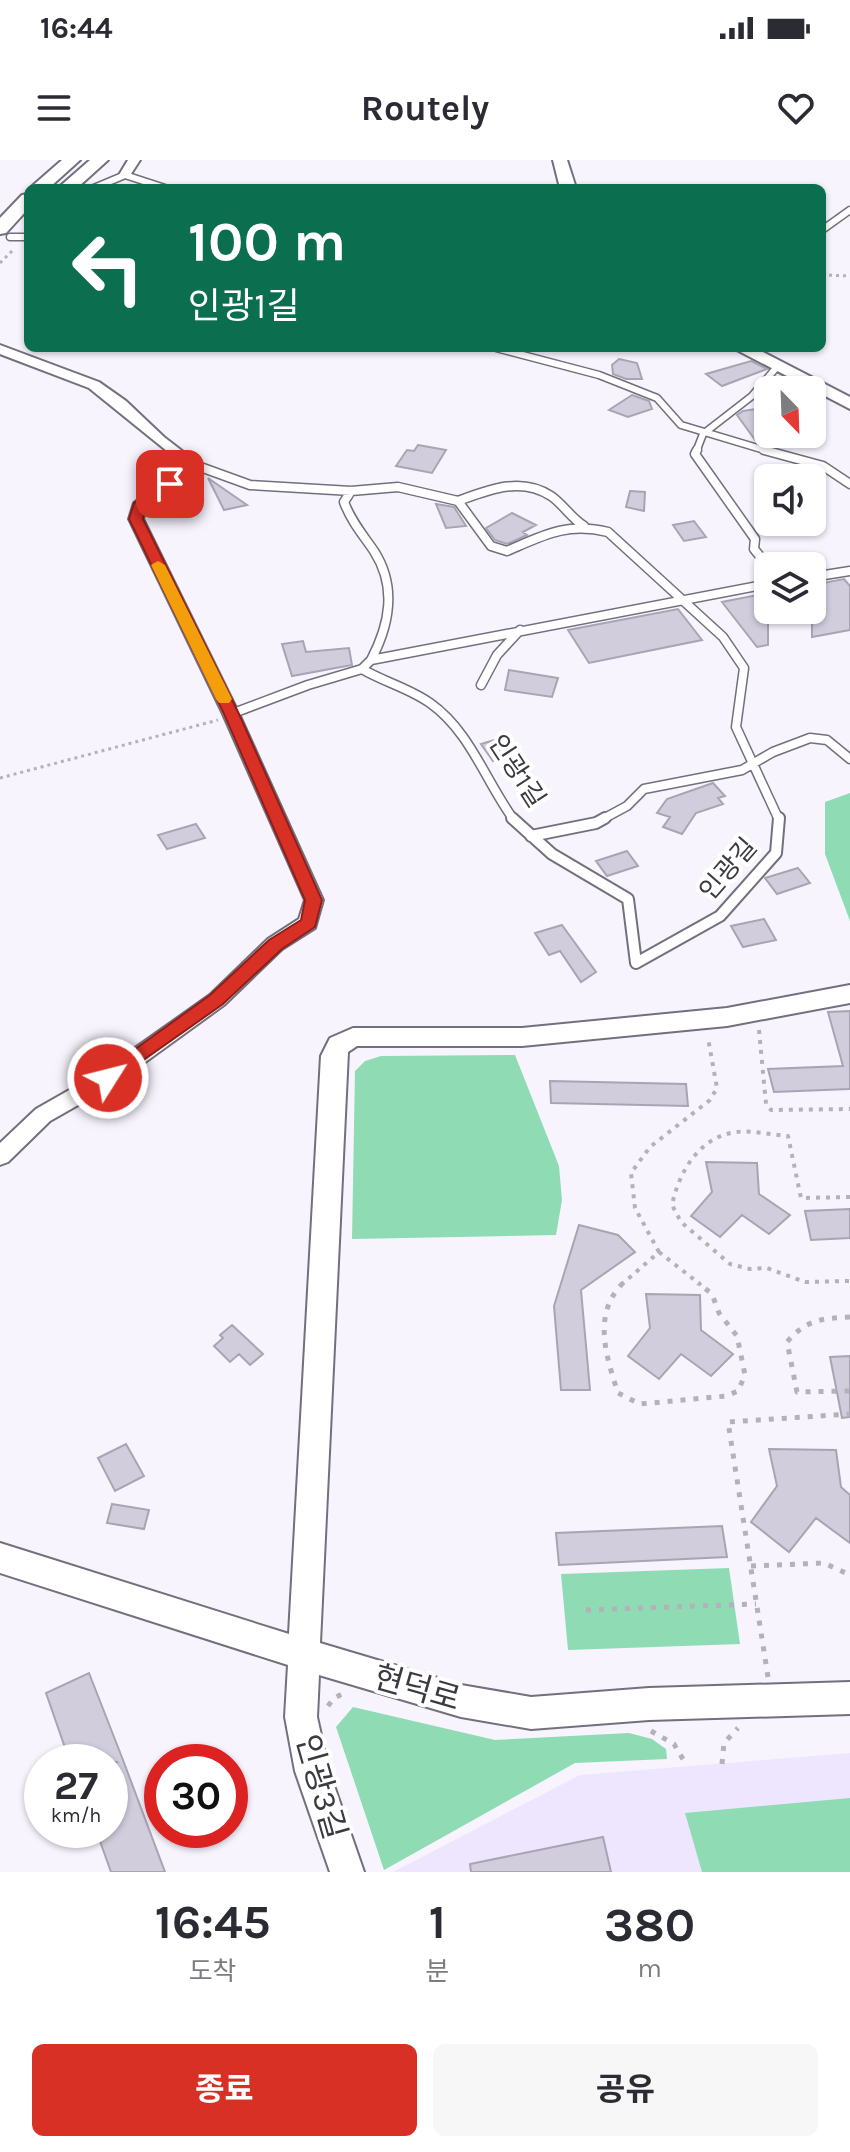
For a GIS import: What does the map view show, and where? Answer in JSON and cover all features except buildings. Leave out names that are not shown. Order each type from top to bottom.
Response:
[{"type":"main road","points":[[44,184],[72,160]]},
{"type":"main road","points":[[72,184],[100,160]]},
{"type":"main road","points":[[560,160],[567,184]]},
{"type":"main road","points":[[9,236],[24,207]]},
{"type":"main road","points":[[749,352],[850,404]]},
{"type":"street","points":[[125,175],[134,160]]},
{"type":"street","points":[[0,349],[94,385],[192,464],[139,506],[136,519],[231,714],[314,900],[308,923],[275,944],[217,1000],[108,1078],[43,1115],[0,1156]]},
{"type":"street","name":"인광3길","points":[[347,1872],[312,1771],[301,1717],[333,1056],[339,1045],[353,1037],[522,1037],[727,1017],[826,996],[850,994]]},
{"type":"street","name":"현덕로","points":[[0,1558],[461,1701],[531,1713],[649,1704],[850,1698]]},
{"type":"lane","points":[[104,184],[125,175],[153,184]]},
{"type":"lane","points":[[826,227],[850,210]]},
{"type":"lane","points":[[518,352],[599,375],[657,398],[670,409],[681,425],[703,434],[823,466],[850,484]]},
{"type":"lane","points":[[756,552],[755,539],[724,500],[695,454],[703,434],[752,396],[776,368]]},
{"type":"lane","points":[[192,464],[250,485],[351,491],[398,487],[458,501],[506,484],[538,490],[552,496],[570,518],[584,526],[608,532],[684,602]]},
{"type":"lane","points":[[231,714],[308,685],[362,669],[386,636],[390,614],[389,594],[382,566],[349,519],[344,502],[351,491]]},
{"type":"lane","points":[[458,501],[491,546],[507,551],[557,530],[584,526]]},
{"type":"lane","points":[[826,575],[850,571]]},
{"type":"lane","points":[[371,660],[754,587]]},
{"type":"lane","name":"인광길","points":[[636,963],[720,916],[776,853],[779,817],[736,727],[744,668],[723,637],[684,602]]},
{"type":"lane","points":[[481,685],[497,655],[522,629]]},
{"type":"lane","name":"인광1길","points":[[362,669],[380,681],[412,692],[437,707],[465,739],[514,819],[562,859],[628,899],[636,963]]},
{"type":"lane","points":[[531,836],[596,823],[627,806],[644,789],[728,774],[810,738],[827,740],[850,759]]},
{"type":"path","points":[[826,275],[850,276]]},
{"type":"path","points":[[0,778],[212,722],[231,714]]},
{"type":"path","points":[[770,1026],[758,1030],[766,1104],[771,1110],[850,1109]]},
{"type":"path","points":[[659,1252],[608,1301],[603,1316],[612,1376],[618,1393],[640,1404],[726,1396],[738,1391],[745,1375],[737,1336],[719,1313],[712,1294],[659,1252],[635,1208],[631,1173],[650,1147],[710,1100],[717,1088],[709,1039],[697,1033]]},
{"type":"path","points":[[850,1197],[801,1198],[788,1136],[736,1132],[717,1138],[695,1155],[681,1175],[672,1205],[681,1222],[730,1264],[750,1269],[767,1268],[805,1282],[850,1281]]},
{"type":"path","points":[[850,1317],[817,1318],[798,1327],[787,1342],[797,1392],[850,1391]]},
{"type":"path","points":[[768,1679],[728,1422],[850,1414]]},
{"type":"path","points":[[750,1566],[824,1563],[850,1575]]},
{"type":"path","points":[[586,1610],[756,1604]]},
{"type":"path","points":[[753,1680],[782,1679]]},
{"type":"path","points":[[327,1717],[327,1708],[334,1698],[348,1691]]},
{"type":"path","points":[[645,1729],[662,1734],[680,1749],[687,1766]]},
{"type":"shaded area","points":[[850,1753],[850,1872],[393,1872],[580,1775]]},
{"type":"green space","points":[[850,793],[850,921],[825,854],[825,802]]},
{"type":"green space","points":[[515,1055],[559,1166],[562,1200],[556,1235],[352,1239],[355,1071],[365,1061],[381,1056]]},
{"type":"green space","points":[[729,1568],[740,1644],[568,1650],[561,1574]]},
{"type":"green space","points":[[353,1707],[495,1740],[629,1733],[652,1739],[666,1749],[667,1759],[575,1763],[384,1870],[336,1727]]},
{"type":"green space","points":[[850,1798],[850,1872],[702,1872],[685,1813]]},
{"type":"slow traffic","points":[[158,565],[224,699]]},
{"type":"route","points":[[108,1078],[217,1000],[275,944],[308,923],[314,900],[231,714],[136,519],[139,506],[170,484]]}]
